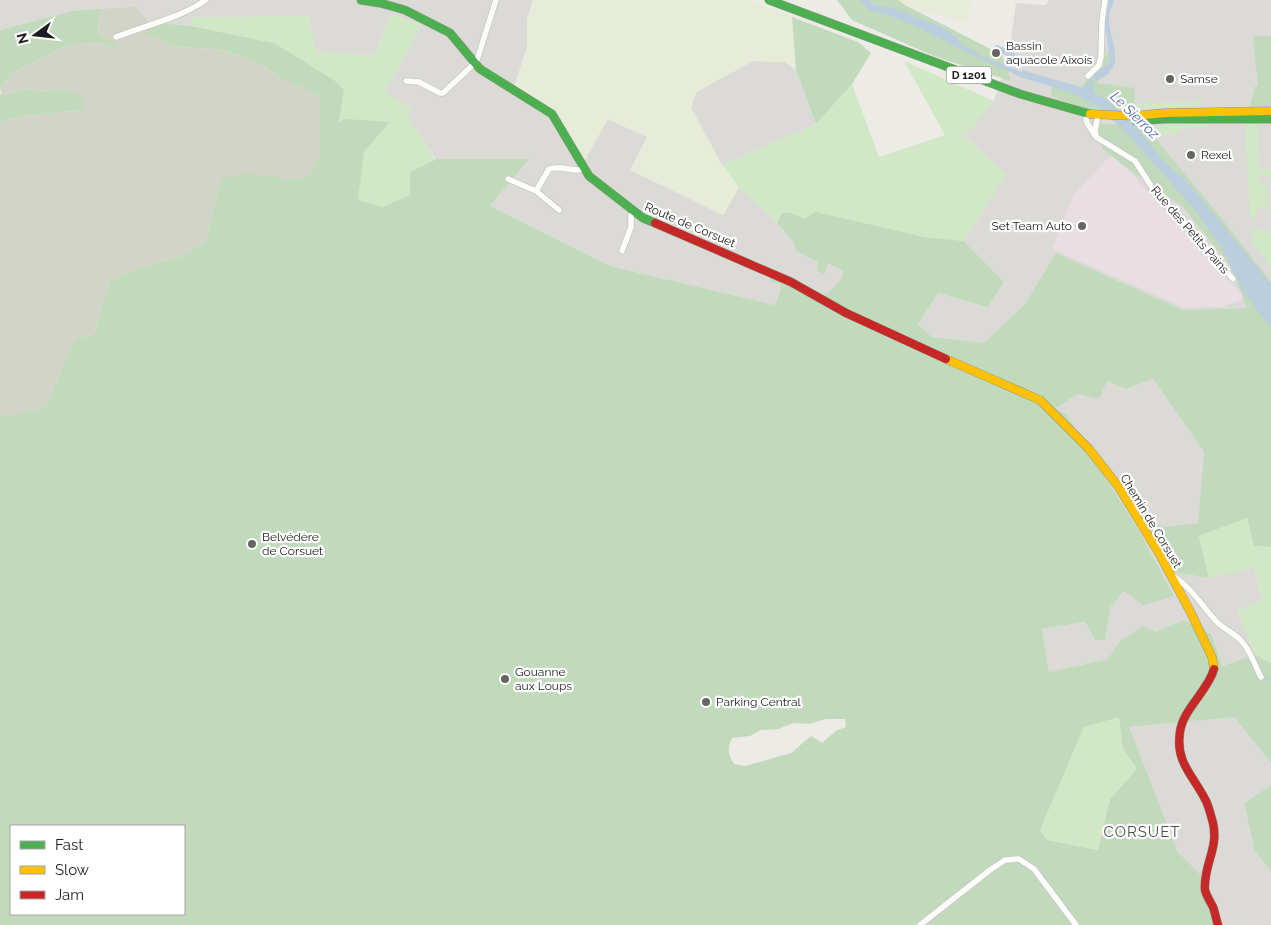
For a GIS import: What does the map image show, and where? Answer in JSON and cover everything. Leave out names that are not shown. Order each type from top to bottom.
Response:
[{"type":"street","points":[[116,37],[193,9],[206,0]]},
{"type":"street","name":"Route de Corsuet","points":[[361,0],[405,10],[450,33],[476,61],[480,70],[552,114],[584,169],[598,185],[633,212],[791,282]]},
{"type":"street","points":[[406,81],[419,82],[443,93],[476,61],[496,0]]},
{"type":"street","name":"D 1201","points":[[769,0],[1020,94],[1109,119]]},
{"type":"street","points":[[1088,76],[1099,64],[1101,57],[1105,0]]},
{"type":"street","name":"D 1201","points":[[847,30],[885,48],[987,86],[1086,119],[1174,120],[1271,111]]},
{"type":"street","name":"D 1201","points":[[1136,119],[1164,113],[1271,119]]},
{"type":"street","name":"Rue des Petits Pains","points":[[1086,119],[1096,137],[1135,162],[1155,192],[1233,279]]},
{"type":"street","points":[[1096,137],[1094,130],[1097,120]]},
{"type":"street","points":[[536,191],[549,170],[560,167],[575,170],[584,169]]},
{"type":"street","points":[[508,179],[536,191],[560,210]]},
{"type":"street","points":[[622,251],[631,227],[633,212]]},
{"type":"street","name":"Chemin de Corsuet","points":[[791,282],[904,341],[1040,400],[1089,450],[1118,486],[1171,574],[1212,657],[1214,668],[1210,681],[1185,718],[1180,731],[1180,747],[1184,764],[1206,801],[1213,824],[1214,849],[1208,864],[1205,891],[1212,904],[1218,925]]},
{"type":"street","points":[[1171,574],[1182,580],[1216,621],[1236,635],[1244,644],[1261,677]]},
{"type":"street","points":[[920,925],[1005,860],[1019,859],[1034,870],[1076,925]]},
{"type":"shaded area","points":[[0,0],[533,0],[527,20],[527,47],[514,87],[553,110],[584,159],[608,119],[647,137],[631,170],[723,215],[739,187],[777,223],[794,243],[796,251],[843,271],[842,278],[820,301],[779,283],[781,288],[775,305],[610,266],[490,206],[528,159],[436,159],[406,116],[411,109],[385,92],[422,25],[390,14],[374,56],[315,51],[309,16],[191,18],[191,26],[72,11],[0,30]]},
{"type":"shaded area","points":[[1049,0],[1271,0],[1271,338],[1247,308],[1183,310],[1056,253],[1025,304],[984,344],[932,337],[918,324],[938,293],[988,307],[1004,282],[964,241],[1006,174],[964,136],[994,101],[1009,54],[1016,3],[1046,5]]},
{"type":"shaded area","points":[[136,7],[149,22],[146,35],[159,37],[166,44],[178,47],[218,49],[263,65],[282,79],[320,97],[320,158],[306,178],[283,178],[219,185],[206,240],[183,256],[135,269],[109,282],[94,334],[74,339],[45,408],[0,416],[0,122],[23,116],[84,110],[61,89],[33,92],[33,88],[2,95],[0,88],[12,73],[66,46],[98,42],[111,48],[117,48],[114,41],[98,34],[99,15],[102,9]]},
{"type":"shaded area","points":[[753,61],[785,62],[796,70],[816,124],[722,165],[691,108],[696,92]]},
{"type":"shaded area","points":[[1113,153],[1245,298],[1221,307],[1183,307],[1052,249],[1074,194]]},
{"type":"shaded area","points":[[1153,379],[1204,452],[1198,523],[1162,527],[1136,501],[1173,572],[1209,578],[1254,567],[1262,600],[1238,611],[1255,655],[1222,666],[1212,635],[1184,620],[1155,632],[1118,643],[1108,659],[1049,672],[1042,629],[1085,622],[1095,640],[1110,608],[1124,591],[1174,596],[1139,531],[1067,415],[1056,408],[1078,394],[1107,381],[1126,389]]},
{"type":"shaded area","points":[[1234,717],[1271,763],[1271,785],[1244,803],[1255,852],[1271,871],[1271,925],[1214,925],[1201,875],[1178,852],[1128,727]]},
{"type":"green space","points":[[533,0],[749,0],[792,17],[796,70],[785,62],[753,61],[696,92],[691,108],[722,165],[739,187],[723,215],[630,170],[647,137],[608,119],[585,160],[553,110],[514,88],[527,47],[527,20]]},
{"type":"green space","points":[[837,0],[898,0],[1002,55],[1011,81],[936,57],[852,20]]},
{"type":"green space","points":[[898,0],[970,0],[966,23],[905,5]]},
{"type":"green space","points":[[102,9],[99,15],[98,34],[114,41],[117,48],[111,48],[98,42],[66,46],[12,73],[0,88],[0,30],[72,11]]},
{"type":"green space","points":[[390,14],[422,25],[385,92],[412,109],[407,116],[435,159],[410,172],[410,195],[382,207],[357,200],[364,152],[390,122],[339,122],[344,91],[274,43],[191,26],[191,17],[309,16],[316,51],[374,56]]},
{"type":"green space","points":[[792,17],[858,42],[871,53],[852,84],[816,124],[796,70]]},
{"type":"green space","points":[[149,22],[191,26],[274,43],[335,81],[344,90],[339,122],[346,119],[390,122],[364,152],[358,200],[382,207],[410,195],[410,172],[436,159],[529,159],[490,206],[610,266],[775,305],[781,288],[779,283],[773,283],[769,280],[772,275],[820,301],[842,278],[843,271],[828,264],[824,274],[818,271],[817,261],[796,251],[794,243],[777,223],[782,213],[789,212],[804,219],[816,212],[924,237],[964,241],[1004,282],[988,307],[938,293],[918,324],[932,337],[984,343],[1025,304],[1056,253],[1183,310],[1247,308],[1231,267],[1183,207],[1128,169],[1103,149],[1096,133],[1101,124],[1145,126],[1223,220],[1271,282],[1271,547],[1254,546],[1247,518],[1199,536],[1209,578],[1173,572],[1134,499],[1162,527],[1198,523],[1204,452],[1153,379],[1126,389],[1107,381],[1099,399],[1078,394],[1056,408],[1067,415],[1139,531],[1174,596],[1143,605],[1124,591],[1110,608],[1105,640],[1095,640],[1085,622],[1042,629],[1049,672],[1108,659],[1118,643],[1143,626],[1155,632],[1184,620],[1212,635],[1222,666],[1255,655],[1271,663],[1271,763],[1234,717],[1129,727],[1178,852],[1201,875],[1214,925],[0,925],[0,416],[45,408],[74,339],[94,334],[109,282],[135,269],[183,256],[206,240],[219,185],[224,178],[247,173],[283,178],[306,178],[320,158],[320,97],[282,79],[263,65],[219,49],[178,47],[166,44],[159,37],[145,35]],"holes":[[[1119,717],[1123,749],[1137,769],[1110,799],[1098,850],[1047,840],[1040,830],[1084,727]],[[826,719],[845,719],[846,727],[837,730],[822,743],[811,736],[791,753],[745,766],[734,764],[730,758],[729,745],[732,738],[750,736],[761,730],[778,729],[794,723],[809,724]]]},
{"type":"green space","points":[[1253,36],[1271,36],[1271,106],[1250,106],[1255,86],[1258,86]]},
{"type":"green space","points":[[1109,51],[1109,63],[1098,74],[1097,83],[1135,88],[1134,109],[1098,111],[1081,108],[1051,96],[1052,79],[1082,87]]},
{"type":"green space","points":[[904,61],[994,101],[964,136],[1006,174],[964,241],[804,219],[789,212],[782,213],[777,223],[739,187],[722,165],[816,124],[852,84],[879,157],[945,135]]},
{"type":"green space","points":[[33,88],[34,92],[61,89],[83,95],[84,110],[23,116],[0,122],[0,93],[2,95]]},
{"type":"green space","points":[[1200,97],[1203,101],[1197,106],[1134,109],[1133,104],[1195,101]]},
{"type":"green space","points":[[1209,124],[1208,129],[1206,126],[1181,129],[1173,136],[1165,135],[1157,140],[1145,126]]},
{"type":"green space","points":[[1245,124],[1258,124],[1259,169],[1271,169],[1271,178],[1261,174],[1258,180],[1267,185],[1269,210],[1259,207],[1253,222],[1250,215]]},
{"type":"green space","points":[[1252,228],[1271,233],[1271,267],[1251,242]]},
{"type":"green space","points":[[1247,518],[1254,546],[1271,547],[1271,663],[1255,655],[1238,611],[1262,600],[1254,568],[1209,578],[1199,536]]},
{"type":"green space","points":[[1120,716],[1123,749],[1137,769],[1110,799],[1098,850],[1047,840],[1040,830],[1084,727]]},
{"type":"green space","points":[[1271,785],[1271,871],[1255,852],[1244,803]]},
{"type":"water","points":[[860,0],[868,0],[875,6],[894,8],[943,28],[955,36],[962,44],[984,57],[1022,72],[1022,70],[1083,88],[1090,80],[1095,83],[1093,86],[1094,93],[1107,100],[1135,125],[1162,159],[1189,184],[1271,284],[1271,328],[1245,294],[1223,249],[1195,210],[1130,137],[1098,106],[1067,91],[1023,78],[923,30],[891,16],[869,10]]},
{"type":"water","points":[[1109,0],[1114,0],[1109,15],[1109,25],[1115,60],[1113,67],[1107,74],[1097,81],[1092,77],[1107,65],[1110,60],[1105,25]]},
{"type":"waterway","points":[[997,48],[1012,55]]},
{"type":"waterway","points":[[1263,679],[1271,678]]},
{"type":"traffic: fast","points":[[361,0],[405,10],[450,33],[480,69],[552,114],[589,176],[643,218],[655,223]]},
{"type":"traffic: fast","points":[[769,0],[1020,94],[1090,114]]},
{"type":"traffic: fast","points":[[1136,121],[1163,119],[1271,119]]},
{"type":"traffic: slow","points":[[1090,114],[1134,116],[1164,113],[1271,111]]},
{"type":"traffic: slow","points":[[946,359],[1040,400],[1089,449],[1118,486],[1160,555],[1212,657],[1214,669]]},
{"type":"traffic: jam","points":[[655,223],[791,282],[846,313],[946,359]]},
{"type":"traffic: jam","points":[[1214,669],[1207,685],[1190,708],[1182,724],[1179,743],[1183,761],[1206,801],[1213,823],[1214,841],[1206,873],[1205,890],[1213,907],[1218,925]]},
{"type":"place","name":"Bassin aquacole Aixois","points":[[996,53]]},
{"type":"place","name":"Samse","points":[[1170,79]]},
{"type":"place","name":"Rexel","points":[[1191,155]]},
{"type":"place","name":"Set Team Auto","points":[[1082,226]]},
{"type":"place","name":"Belvédère de Corsuet","points":[[252,544]]},
{"type":"place","name":"Gouanne aux Loups","points":[[505,679]]},
{"type":"place","name":"Parking Central","points":[[706,702]]},
{"type":"district","name":"CORSUET","points":[[1142,832]]},
{"type":"water label","name":"Le Sierroz","points":[[1135,115]]}]
